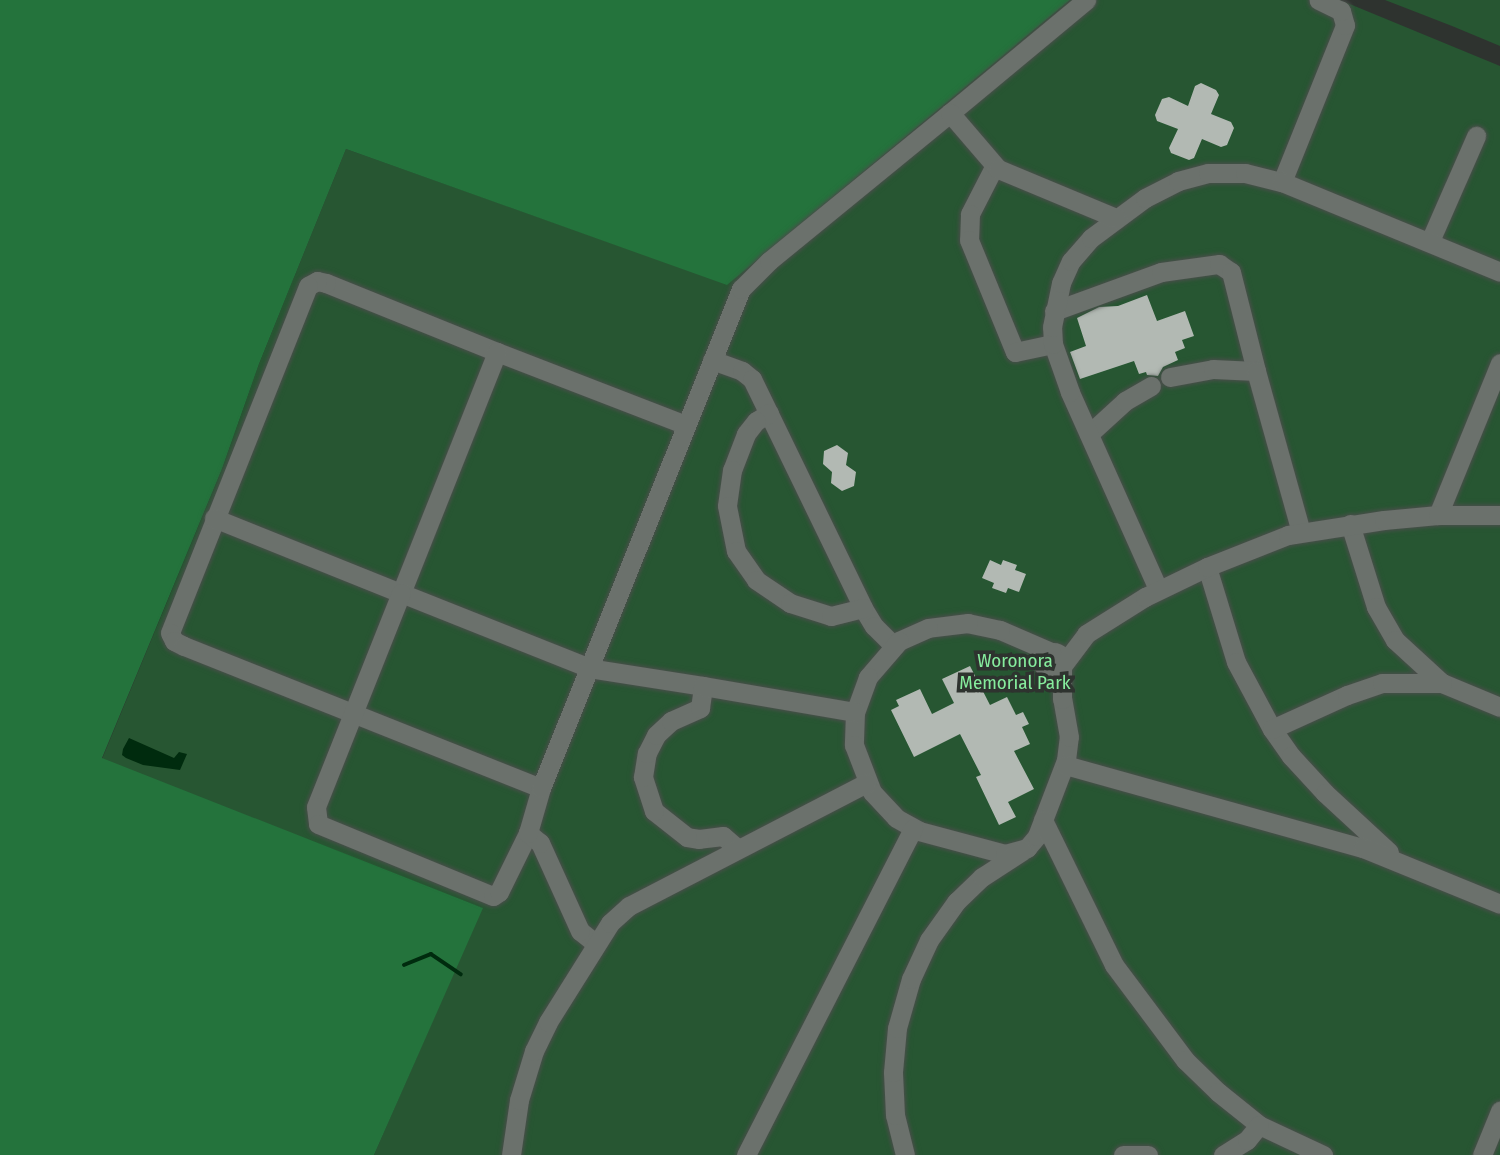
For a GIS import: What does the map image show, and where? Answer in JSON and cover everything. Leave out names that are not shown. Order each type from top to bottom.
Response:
[{"type":"lane","points":[[498,352],[316,807],[315,819],[321,826],[493,896],[499,892],[528,833],[541,788],[737,296],[751,277],[1086,0]]},
{"type":"lane","points":[[1282,182],[1345,25],[1341,11],[1318,0]]},
{"type":"lane","points":[[950,113],[994,167],[1116,218]]},
{"type":"lane","points":[[1430,241],[1476,136]]},
{"type":"lane","points":[[994,167],[970,215],[969,240],[1015,352],[1053,344]]},
{"type":"lane","points":[[1158,589],[1059,366],[1053,344],[1054,311],[1061,283],[1071,261],[1091,238],[1161,188],[1199,175],[1245,173],[1282,182],[1500,272]]},
{"type":"lane","points":[[1054,311],[1161,272],[1219,264],[1231,272],[1301,532]]},
{"type":"lane","points":[[541,788],[184,646],[172,638],[172,623],[310,284],[327,283],[686,425]]},
{"type":"lane","points":[[712,360],[750,376],[863,608],[874,626],[893,645]]},
{"type":"lane","points":[[1438,515],[1500,363]]},
{"type":"lane","points":[[1170,377],[1213,369],[1256,371]]},
{"type":"lane","points":[[1089,435],[1125,401],[1151,386]]},
{"type":"lane","points":[[769,413],[756,421],[746,434],[732,470],[727,506],[736,551],[756,580],[790,603],[831,616],[863,608]]},
{"type":"lane","points":[[1053,662],[1086,634],[1158,589],[1207,567],[1301,532],[1438,515],[1500,515]]},
{"type":"lane","points":[[214,519],[589,668],[855,712]]},
{"type":"lane","points":[[1350,524],[1370,593],[1385,626],[1403,648],[1442,683],[1500,707]]},
{"type":"lane","points":[[1207,567],[1236,662],[1272,729],[1291,756],[1345,813],[1390,852],[1417,869]]},
{"type":"lane","points":[[905,1155],[893,1090],[895,1045],[904,1000],[919,959],[935,929],[956,902],[982,877],[1023,850],[1033,843],[1065,765],[1069,737],[1053,662],[1014,636],[985,625],[954,623],[915,631],[893,645],[868,677],[855,712],[854,745],[866,783],[884,806],[913,828],[1010,855],[1023,850]]},
{"type":"lane","points":[[1272,729],[1347,695],[1382,683],[1442,683]]},
{"type":"lane","points":[[703,686],[700,708],[667,724],[650,744],[643,768],[645,791],[657,816],[677,831],[695,839],[723,836],[738,849]]},
{"type":"lane","points":[[1065,765],[1363,848],[1500,904]]},
{"type":"lane","points":[[511,1155],[519,1100],[534,1051],[605,928],[624,910],[866,783]]},
{"type":"lane","points":[[1043,820],[1119,975],[1185,1060],[1218,1092],[1259,1125],[1323,1155]]},
{"type":"lane","points":[[746,1155],[913,828]]},
{"type":"lane","points":[[528,833],[540,843],[580,931],[595,943]]},
{"type":"lane","points":[[982,877],[989,866],[990,850]]},
{"type":"lane","points":[[1482,1155],[1500,1111]]},
{"type":"lane","points":[[1223,1155],[1247,1140],[1259,1125]]},
{"type":"lane","points":[[1123,1155],[1148,1155]]},
{"type":"green space","name":"Woronora Memorial Park","points":[[1070,0],[1340,0],[1500,66],[1500,1155],[374,1155],[482,908],[102,759],[222,469],[259,364],[346,149],[727,284]]},
{"type":"green space","points":[[1385,0],[1500,0],[1500,46],[1452,26]]},
{"type":"shaded area","points":[[0,0],[1070,0],[727,285],[346,149],[259,364],[222,469],[102,758],[483,908],[374,1155],[0,1155]]},
{"type":"shaded area","points":[[129,738],[174,758],[179,752],[187,754],[180,770],[143,765],[126,758],[122,755]]},
{"type":"building","points":[[1201,83],[1216,90],[1219,95],[1211,114],[1231,122],[1234,128],[1227,145],[1221,147],[1202,139],[1194,158],[1189,160],[1171,153],[1169,148],[1178,129],[1157,121],[1155,115],[1162,99],[1169,97],[1188,106],[1195,86]]},
{"type":"building","points":[[1147,295],[1157,321],[1185,311],[1194,336],[1182,340],[1185,348],[1175,352],[1178,360],[1163,367],[1158,376],[1147,375],[1146,372],[1139,374],[1134,361],[1080,379],[1070,352],[1086,346],[1077,318],[1099,307],[1118,306]]},
{"type":"building","points":[[837,445],[848,453],[846,465],[856,472],[854,486],[842,491],[831,483],[832,472],[823,464],[824,451]]},
{"type":"building","points":[[990,560],[1001,565],[1003,560],[1017,565],[1015,570],[1026,574],[1019,592],[1008,588],[1006,593],[992,588],[994,583],[982,578]]},
{"type":"building","points":[[970,666],[990,705],[1007,697],[1016,715],[1023,712],[1029,724],[1022,727],[1030,744],[1014,751],[1034,789],[1008,802],[1016,817],[999,825],[976,777],[981,775],[960,734],[914,757],[891,710],[899,706],[896,700],[920,689],[932,714],[954,703],[942,679]]},
{"type":"waterway","points":[[404,965],[431,954],[461,974]]}]
